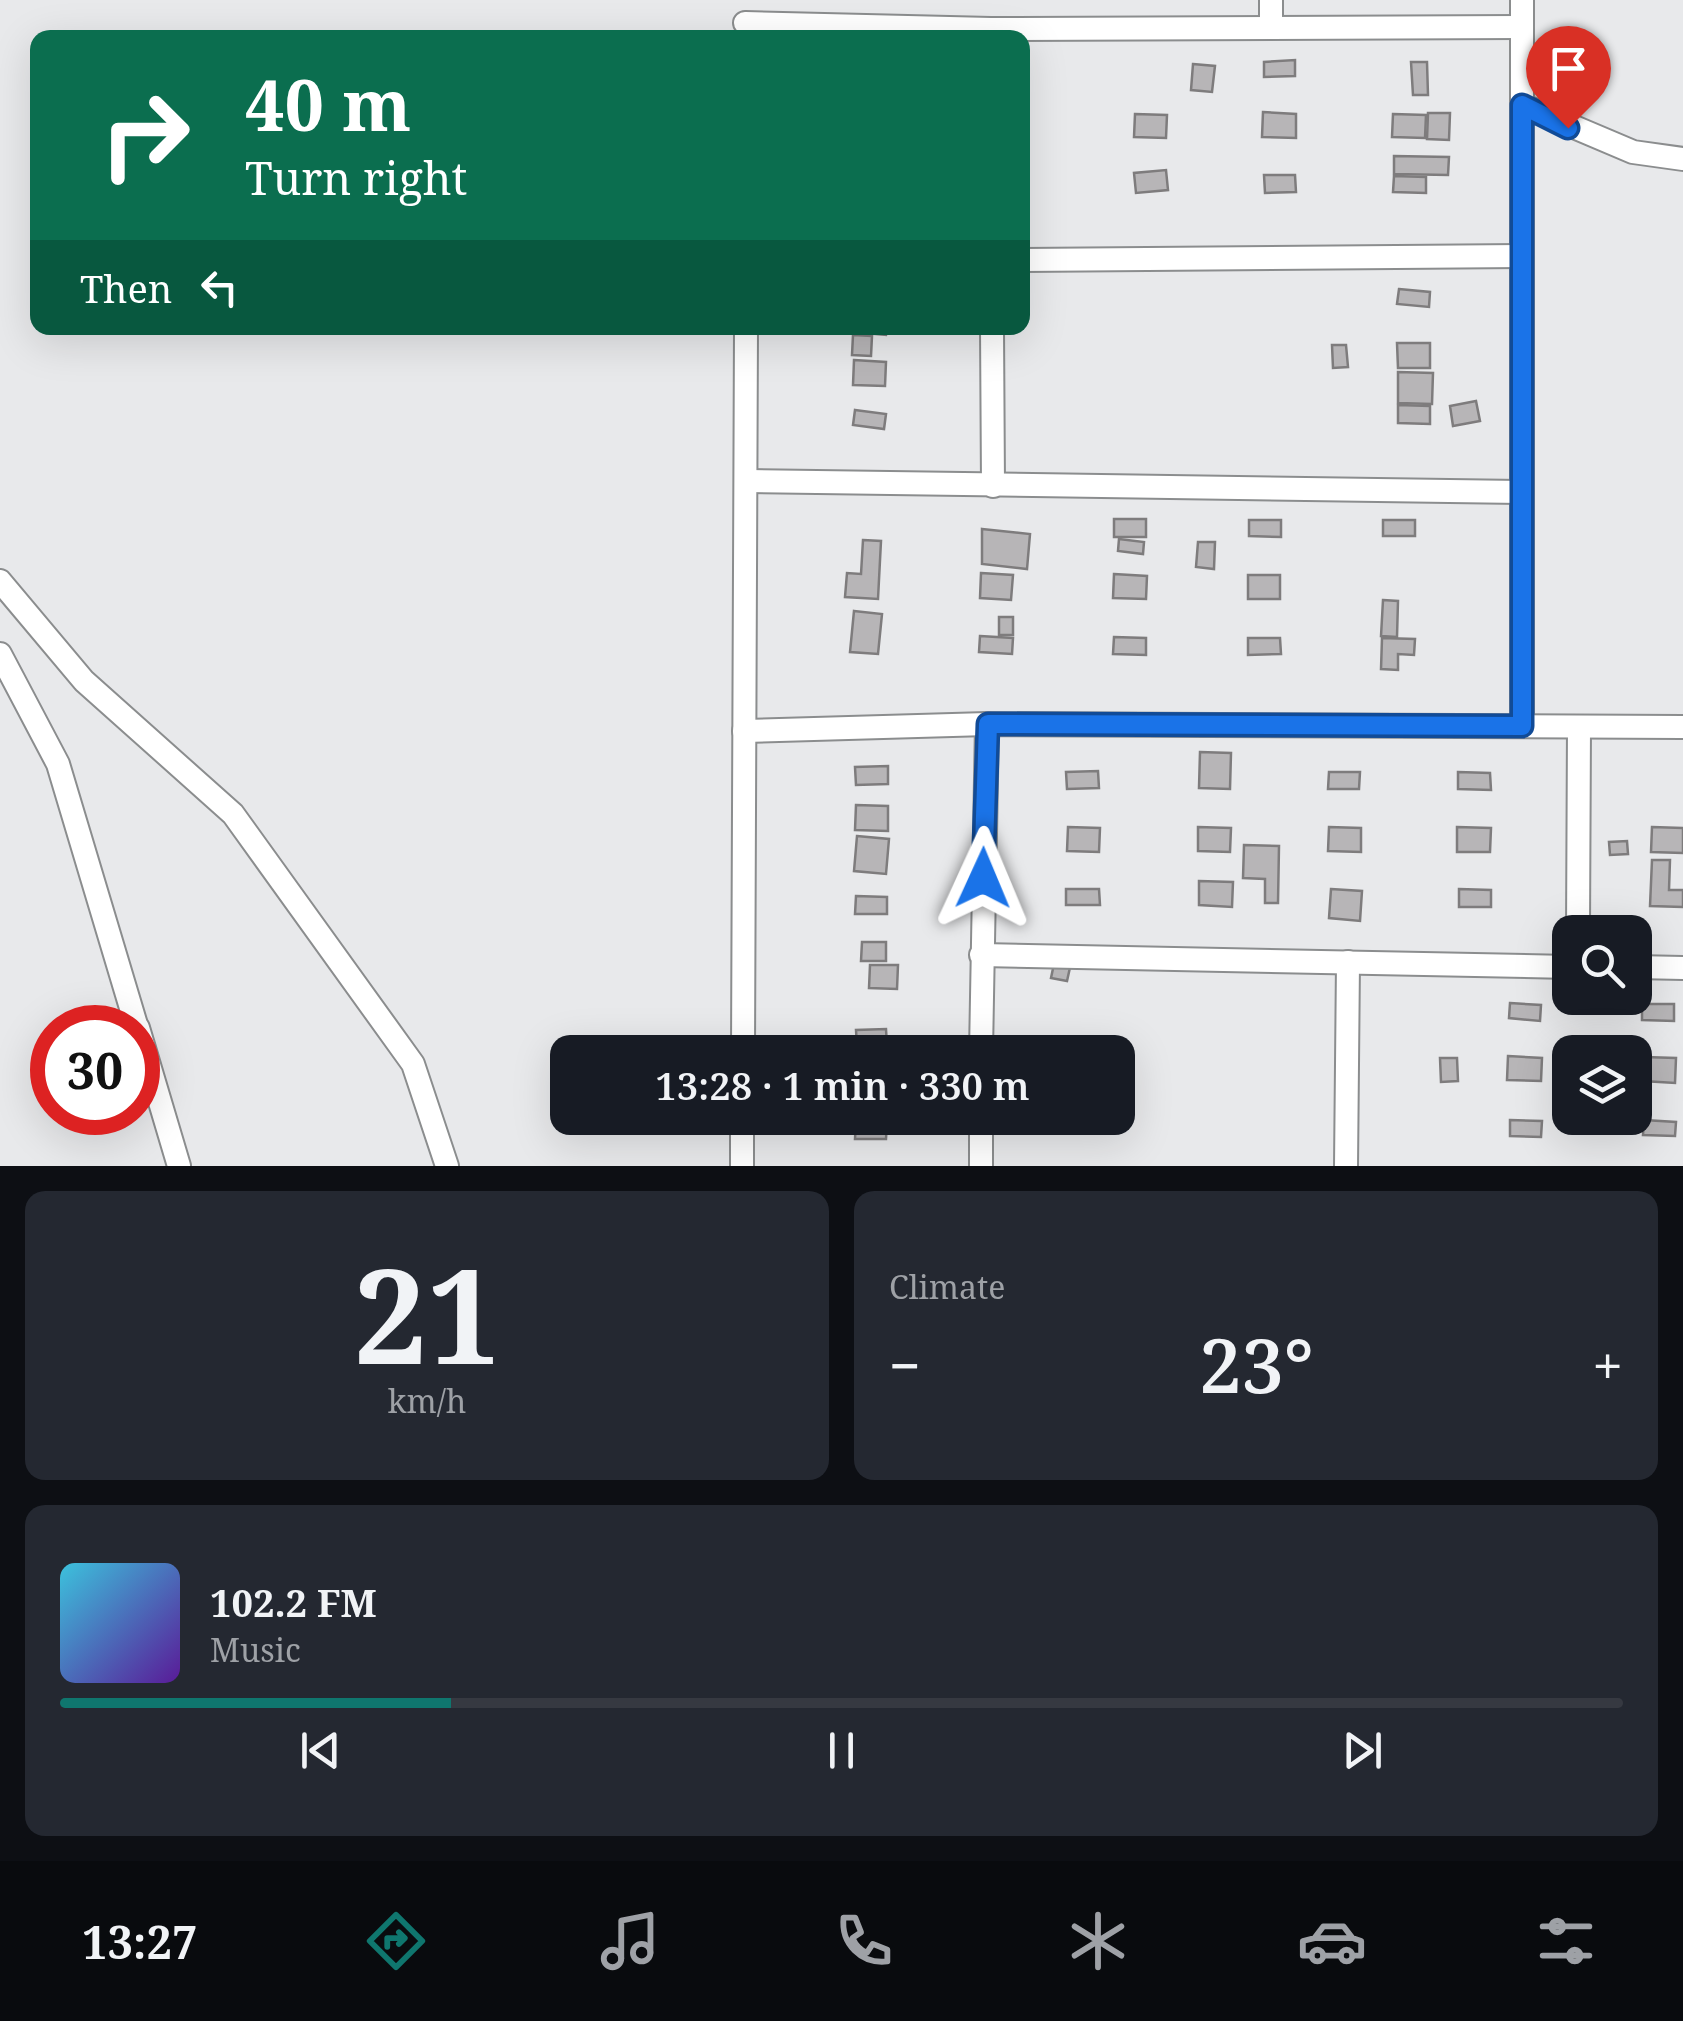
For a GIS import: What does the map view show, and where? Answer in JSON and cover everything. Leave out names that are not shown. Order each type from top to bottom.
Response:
[{"type":"street","points":[[1270,26],[1271,0]]},
{"type":"street","points":[[1522,0],[1522,726]]},
{"type":"street","points":[[744,20],[935,30]]},
{"type":"street","points":[[1030,32],[1270,26],[1522,27]]},
{"type":"street","points":[[1522,105],[1633,152],[1683,159]]},
{"type":"street","points":[[1030,260],[1522,256]]},
{"type":"street","points":[[742,1035],[746,335]]},
{"type":"street","points":[[992,335],[993,486]]},
{"type":"street","points":[[747,481],[1521,492]]},
{"type":"street","points":[[0,580],[84,681],[233,814],[413,1064],[447,1166]]},
{"type":"street","points":[[0,654],[58,764],[130,1005]]},
{"type":"street","points":[[744,730],[988,724],[1683,727]]},
{"type":"street","points":[[981,1035],[988,724]]},
{"type":"street","points":[[1578,915],[1579,727]]},
{"type":"street","points":[[981,955],[1552,967]]},
{"type":"street","points":[[1346,1166],[1348,962]]},
{"type":"street","points":[[1652,968],[1683,968]]},
{"type":"street","points":[[160,1104],[179,1166]]},
{"type":"street","points":[[742,1135],[742,1166]]},
{"type":"street","points":[[981,1135],[981,1166]]},
{"type":"building","points":[[1295,60],[1295,76],[1264,77],[1264,62]]},
{"type":"building","points":[[1411,62],[1427,62],[1428,95],[1413,95]]},
{"type":"building","points":[[1193,64],[1215,66],[1212,92],[1191,90]]},
{"type":"building","points":[[1263,112],[1296,114],[1296,138],[1262,137]]},
{"type":"building","points":[[1428,113],[1450,113],[1449,140],[1427,139]]},
{"type":"building","points":[[1135,114],[1167,115],[1166,138],[1134,137]]},
{"type":"building","points":[[1393,114],[1426,115],[1425,138],[1392,137]]},
{"type":"building","points":[[1394,156],[1449,157],[1448,175],[1394,174]]},
{"type":"building","points":[[1166,170],[1168,190],[1136,193],[1134,173]]},
{"type":"building","points":[[1264,175],[1295,175],[1296,192],[1265,193]]},
{"type":"building","points":[[1394,176],[1426,177],[1426,193],[1393,192]]},
{"type":"building","points":[[1399,289],[1430,292],[1429,307],[1397,304]]},
{"type":"building","points":[[853,335],[872,336],[871,356],[852,355]]},
{"type":"building","points":[[1397,343],[1430,343],[1430,368],[1398,368]]},
{"type":"building","points":[[1332,345],[1346,345],[1348,367],[1333,368]]},
{"type":"building","points":[[854,360],[886,362],[885,386],[853,385]]},
{"type":"building","points":[[1398,372],[1433,373],[1432,404],[1398,403]]},
{"type":"building","points":[[1476,401],[1480,421],[1453,426],[1450,406]]},
{"type":"building","points":[[1398,405],[1430,406],[1430,424],[1398,423]]},
{"type":"building","points":[[855,410],[886,414],[884,429],[853,425]]},
{"type":"building","points":[[1114,519],[1146,519],[1146,537],[1114,537]]},
{"type":"building","points":[[1249,520],[1281,520],[1281,537],[1249,536]]},
{"type":"building","points":[[1383,520],[1415,520],[1415,536],[1383,536]]},
{"type":"building","points":[[982,529],[1030,534],[1027,569],[982,564]]},
{"type":"building","points":[[1119,539],[1144,542],[1143,554],[1118,551]]},
{"type":"building","points":[[863,540],[881,541],[878,599],[845,597],[847,573],[861,574]]},
{"type":"building","points":[[1198,542],[1215,542],[1214,569],[1196,567]]},
{"type":"building","points":[[981,573],[1013,575],[1011,600],[980,598]]},
{"type":"building","points":[[1114,574],[1147,576],[1146,599],[1113,598]]},
{"type":"building","points":[[1248,575],[1280,575],[1280,599],[1248,599]]},
{"type":"building","points":[[1383,600],[1398,601],[1397,637],[1381,636]]},
{"type":"building","points":[[854,611],[882,614],[878,654],[850,652]]},
{"type":"building","points":[[999,617],[1013,617],[1013,635],[999,635]]},
{"type":"building","points":[[980,636],[1013,638],[1012,654],[979,652]]},
{"type":"building","points":[[1114,637],[1146,638],[1146,655],[1113,654]]},
{"type":"building","points":[[1248,638],[1280,638],[1281,654],[1248,655]]},
{"type":"building","points":[[1382,638],[1415,639],[1414,655],[1398,654],[1398,670],[1381,669]]},
{"type":"building","points":[[1200,752],[1231,753],[1230,789],[1199,788]]},
{"type":"building","points":[[888,766],[888,784],[856,785],[855,767]]},
{"type":"building","points":[[1098,771],[1099,788],[1067,789],[1066,772]]},
{"type":"building","points":[[1329,772],[1360,772],[1359,789],[1328,789]]},
{"type":"building","points":[[1458,772],[1490,773],[1491,790],[1458,789]]},
{"type":"building","points":[[856,805],[888,806],[888,831],[855,830]]},
{"type":"building","points":[[1068,827],[1100,828],[1099,852],[1067,851]]},
{"type":"building","points":[[1198,827],[1231,828],[1230,852],[1198,851]]},
{"type":"building","points":[[1329,827],[1361,828],[1361,852],[1328,851]]},
{"type":"building","points":[[1457,827],[1491,828],[1490,852],[1457,852]]},
{"type":"building","points":[[1652,827],[1683,828],[1683,853],[1651,852]]},
{"type":"building","points":[[857,836],[889,839],[886,874],[854,871]]},
{"type":"building","points":[[1627,841],[1628,854],[1610,855],[1609,842]]},
{"type":"building","points":[[1244,845],[1279,846],[1278,903],[1265,903],[1265,879],[1243,878]]},
{"type":"building","points":[[1652,860],[1670,860],[1669,890],[1683,890],[1683,907],[1650,906]]},
{"type":"building","points":[[1199,881],[1233,882],[1232,907],[1199,905]]},
{"type":"building","points":[[1066,889],[1099,889],[1100,905],[1066,905]]},
{"type":"building","points":[[1331,889],[1362,891],[1360,921],[1329,918]]},
{"type":"building","points":[[1459,889],[1491,890],[1491,907],[1459,907]]},
{"type":"building","points":[[856,896],[887,897],[887,914],[855,914]]},
{"type":"building","points":[[862,942],[886,942],[886,961],[861,961]]},
{"type":"building","points":[[1055,959],[1071,963],[1067,981],[1051,978]]},
{"type":"building","points":[[870,965],[898,965],[897,989],[869,988]]},
{"type":"building","points":[[1510,1003],[1541,1005],[1540,1021],[1509,1018]]},
{"type":"building","points":[[1652,1004],[1674,1004],[1674,1021],[1642,1020],[1642,1015],[1652,1015]]},
{"type":"building","points":[[886,1029],[886,1035],[856,1035],[856,1030]]},
{"type":"building","points":[[1508,1056],[1542,1058],[1541,1081],[1507,1080]]},
{"type":"building","points":[[1652,1057],[1676,1058],[1675,1083],[1652,1082]]},
{"type":"building","points":[[1440,1058],[1457,1058],[1458,1081],[1441,1082]]},
{"type":"building","points":[[1510,1120],[1542,1121],[1541,1137],[1510,1136]]},
{"type":"building","points":[[1652,1120],[1676,1122],[1675,1136],[1643,1135],[1652,1135]]},
{"type":"building","points":[[855,1135],[886,1135],[886,1139],[855,1139]]},
{"type":"route","points":[[983,878],[988,724],[1522,726],[1522,105],[1568,128]]}]
